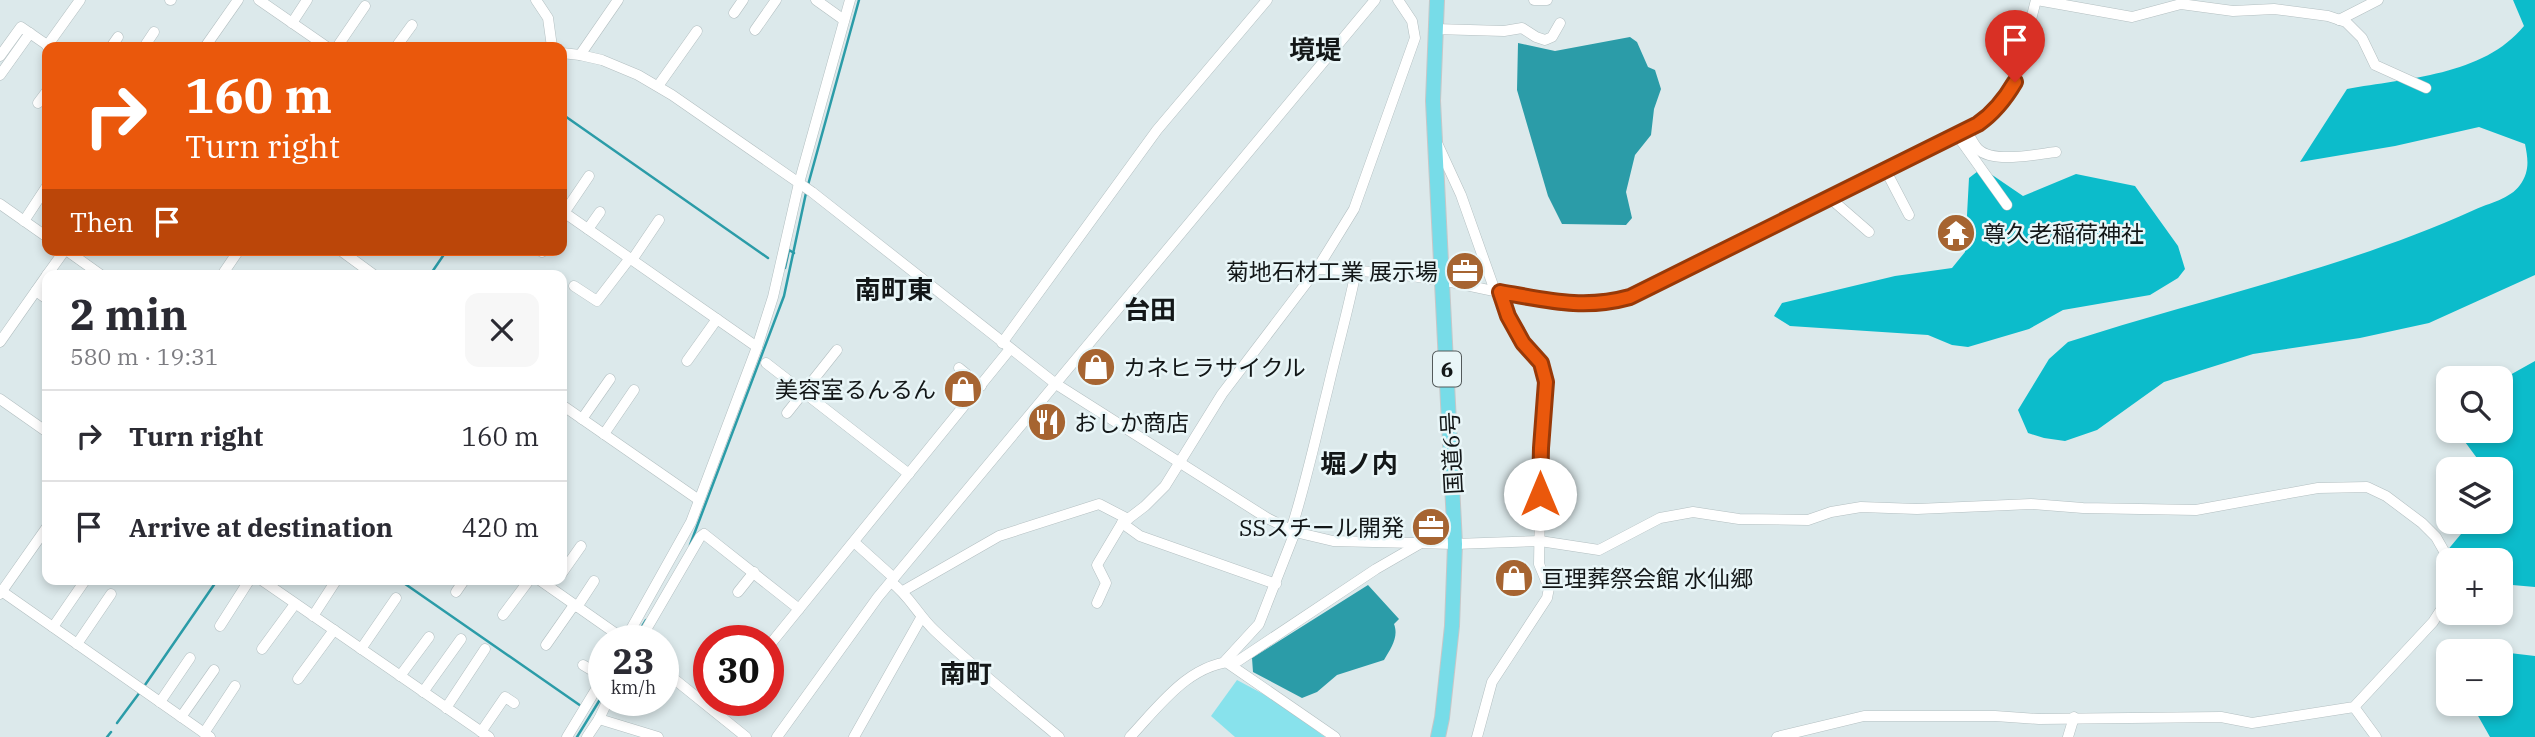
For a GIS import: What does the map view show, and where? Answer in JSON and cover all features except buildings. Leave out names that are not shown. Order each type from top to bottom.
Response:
[{"type":"highway","name":"国道6号","points":[[1437,0],[1433,101],[1455,544],[1452,626],[1438,737]]},
{"type":"street","points":[[51,42],[80,0]]},
{"type":"street","points":[[209,42],[238,0]]},
{"type":"street","points":[[259,0],[320,42]]},
{"type":"street","points":[[292,23],[307,0]]},
{"type":"street","points":[[536,0],[548,18],[551,42]]},
{"type":"street","points":[[580,55],[618,0]]},
{"type":"street","points":[[734,13],[744,0]]},
{"type":"street","points":[[755,30],[776,0]]},
{"type":"street","points":[[816,0],[844,20]]},
{"type":"street","points":[[634,625],[679,546],[757,346],[773,297],[799,183],[850,0]]},
{"type":"street","points":[[784,627],[981,386],[1157,130],[1267,0]]},
{"type":"street","points":[[777,737],[893,580],[1374,0]]},
{"type":"street","points":[[1097,603],[1106,583],[1097,565],[1125,521],[1165,486],[1222,394],[1317,269],[1354,209],[1415,38],[1412,21],[1398,0]]},
{"type":"street","points":[[1534,0],[1546,0]]},
{"type":"street","points":[[1317,269],[1443,281],[1567,304],[1610,303],[1630,297],[1831,199],[1989,117],[2015,82],[2037,0],[2132,17],[2181,4],[2233,11],[2274,9],[2339,20],[2346,22],[2362,38],[2375,65],[2426,88]]},
{"type":"street","points":[[2339,20],[2378,0]]},
{"type":"street","points":[[340,42],[365,6]]},
{"type":"street","points":[[1436,29],[1504,31],[1522,28],[1545,40],[1552,37],[1560,23]]},
{"type":"street","points":[[400,42],[412,25]]},
{"type":"street","points":[[0,56],[21,27],[42,42]]},
{"type":"street","points":[[658,86],[697,31]]},
{"type":"street","points":[[147,42],[154,32]]},
{"type":"street","points":[[0,75],[30,33]]},
{"type":"street","points":[[114,42],[118,37]]},
{"type":"street","points":[[308,42],[312,37]]},
{"type":"street","points":[[567,54],[580,55],[638,75],[672,94],[799,183],[1056,384],[1267,518],[1293,531],[1333,541],[1455,544],[1540,541],[1599,550],[1660,517],[1693,512],[1739,519],[1808,520],[1831,512],[1861,507],[1916,509],[2031,504],[2083,508],[2196,510],[2318,488],[2367,487],[2386,496],[2422,523],[2442,548]]},
{"type":"street","points":[[38,103],[42,98]]},
{"type":"street","points":[[1961,132],[1978,150],[2000,158],[2056,152]]},
{"type":"street","points":[[1961,132],[2007,205]]},
{"type":"street","points":[[1435,138],[1461,195],[1508,316],[1523,343],[1541,363],[1546,382],[1541,448],[1539,564],[1549,588],[1547,598],[1492,682],[1476,737]]},
{"type":"street","points":[[1886,171],[1909,215]]},
{"type":"street","points":[[567,210],[589,176]]},
{"type":"street","points":[[24,221],[42,194]]},
{"type":"street","points":[[1831,199],[1869,232]]},
{"type":"street","points":[[0,204],[42,234]]},
{"type":"street","points":[[588,229],[600,212]]},
{"type":"street","points":[[567,214],[757,346]]},
{"type":"street","points":[[574,286],[597,301],[659,220]]},
{"type":"street","points":[[74,256],[94,270]]},
{"type":"street","points":[[348,256],[366,270]]},
{"type":"street","points":[[1225,661],[1259,624],[1276,584],[1304,488],[1345,327],[1356,271]]},
{"type":"street","points":[[0,342],[42,282]]},
{"type":"street","points":[[36,291],[42,295]]},
{"type":"street","points":[[687,361],[717,319]]},
{"type":"street","points":[[787,413],[837,350]]},
{"type":"street","points":[[766,363],[909,474]]},
{"type":"street","points":[[959,368],[981,386]]},
{"type":"street","points":[[582,419],[610,379]]},
{"type":"street","points":[[604,434],[634,390]]},
{"type":"street","points":[[0,398],[42,428]]},
{"type":"street","points":[[567,408],[699,500]]},
{"type":"street","points":[[903,591],[999,536],[1099,503],[1125,521],[1140,536],[1276,584]]},
{"type":"street","points":[[42,534],[0,592],[207,735],[236,686]]},
{"type":"street","points":[[649,625],[699,537],[704,534],[799,609]]},
{"type":"street","points":[[854,542],[903,591],[922,618],[1059,737]]},
{"type":"street","points":[[1130,737],[1185,681],[1203,669],[1225,661],[1238,661],[1376,569],[1422,543]]},
{"type":"street","points":[[567,566],[581,546]]},
{"type":"street","points":[[738,592],[754,572]]},
{"type":"street","points":[[547,645],[594,580]]},
{"type":"street","points":[[53,627],[82,585]]},
{"type":"street","points":[[220,626],[246,585]]},
{"type":"street","points":[[269,585],[485,734],[505,697],[514,704]]},
{"type":"street","points":[[275,589],[277,585]]},
{"type":"street","points":[[313,616],[333,585]]},
{"type":"street","points":[[456,592],[461,585]]},
{"type":"street","points":[[503,615],[526,585]]},
{"type":"street","points":[[546,585],[603,625]]},
{"type":"street","points":[[551,589],[554,585]]},
{"type":"street","points":[[77,644],[111,594]]},
{"type":"street","points":[[361,649],[396,598]]},
{"type":"street","points":[[262,649],[295,604]]},
{"type":"street","points":[[1777,737],[1864,716],[2221,717],[2252,723],[2354,707],[2436,617]]},
{"type":"street","points":[[854,737],[922,618]]},
{"type":"street","points":[[298,680],[334,630]]},
{"type":"street","points":[[400,676],[429,637]]},
{"type":"street","points":[[423,692],[461,639]]},
{"type":"street","points":[[446,708],[485,649]]},
{"type":"street","points":[[160,702],[190,659]]},
{"type":"street","points":[[1225,661],[1335,737]]},
{"type":"street","points":[[583,665],[588,668]]},
{"type":"street","points":[[181,717],[214,670]]},
{"type":"street","points":[[679,683],[693,694]]},
{"type":"street","points":[[567,737],[588,701]]},
{"type":"street","points":[[2354,707],[2376,737]]},
{"type":"street","points":[[587,737],[600,716]]},
{"type":"street","points":[[721,716],[746,737]]},
{"type":"street","points":[[2068,737],[2074,718]]},
{"type":"street","points":[[598,719],[657,737]]},
{"type":"shaded area","points":[[2513,0],[2535,0],[2535,275],[2429,323],[2360,338],[2253,354],[2164,382],[2097,430],[2065,441],[2028,433],[2018,410],[2049,359],[2068,342],[2375,249],[2425,231],[2499,200],[2516,190],[2527,170],[2525,144],[2479,127],[2395,146],[2300,162],[2347,89],[2442,72],[2466,65],[2507,43],[2524,26]]},
{"type":"shaded area","points":[[1630,37],[1637,42],[1648,67],[1655,70],[1661,89],[1654,109],[1651,135],[1635,155],[1626,192],[1632,218],[1626,225],[1562,224],[1548,196],[1517,90],[1518,43],[1555,51]]},
{"type":"shaded area","points":[[1982,168],[2023,196],[2076,174],[2135,186],[2178,246],[2185,269],[2178,278],[2150,295],[2063,310],[2029,329],[1968,347],[1952,345],[1928,335],[1790,326],[1774,316],[1782,303],[1895,276],[1952,268],[1965,252],[1969,178]]},
{"type":"shaded area","points":[[2535,361],[2535,587],[2513,585],[2513,548],[2449,548],[2461,534],[2513,534],[2513,457],[2476,457],[2466,443],[2513,443],[2513,373]]},
{"type":"shaded area","points":[[1368,585],[1399,619],[1394,624],[1395,638],[1392,647],[1384,660],[1337,675],[1317,692],[1302,698],[1253,672],[1252,658]]},
{"type":"shaded area","points":[[2513,653],[2535,656],[2535,737],[2490,737],[2478,716],[2513,716]]},
{"type":"shaded area","points":[[1237,680],[1280,703],[1325,737],[1235,737],[1211,716]]},
{"type":"waterway","points":[[808,185],[859,0]]},
{"type":"waterway","points":[[567,117],[768,258]]},
{"type":"waterway","points":[[690,545],[784,296],[806,193]]},
{"type":"waterway","points":[[785,268],[789,250],[794,253]]},
{"type":"waterway","points":[[433,270],[443,256]]},
{"type":"waterway","points":[[145,685],[214,585]]},
{"type":"waterway","points":[[407,585],[581,706]]},
{"type":"waterway","points":[[643,625],[646,620]]},
{"type":"waterway","points":[[117,723],[140,692]]},
{"type":"waterway","points":[[577,737],[590,716]]},
{"type":"waterway","points":[[107,737],[111,732]]},
{"type":"place","name":"尊久老稲荷神社","points":[[1956,233]]},
{"type":"place","name":"菊地石材工業 展示場","points":[[1465,271]]},
{"type":"place","name":"カネヒラサイクル","points":[[1096,367]]},
{"type":"place","name":"美容室るんるん","points":[[963,389]]},
{"type":"place","name":"おしか商店","points":[[1047,422]]},
{"type":"place","name":"SSスチール開発","points":[[1431,527]]},
{"type":"place","name":"亘理葬祭会館 水仙郷","points":[[1514,578]]},
{"type":"district","name":"境堤","points":[[1315,49]]},
{"type":"district","name":"南町東","points":[[894,289]]},
{"type":"district","name":"台田","points":[[1150,309]]},
{"type":"district","name":"堀ノ内","points":[[1359,463]]},
{"type":"district","name":"南町","points":[[966,673]]},
{"type":"route","points":[[1540,494],[1546,382],[1541,363],[1523,343],[1508,316],[1500,292],[1588,305],[1610,303],[1630,297],[1978,124],[1999,106],[2015,82]]}]
